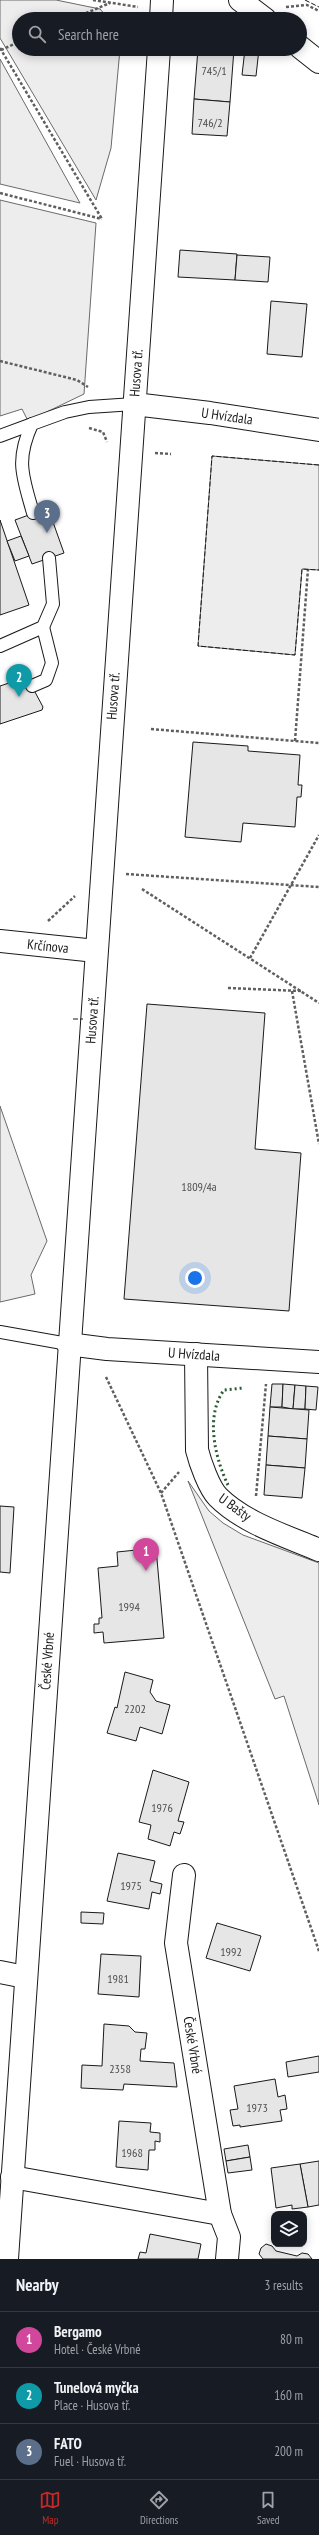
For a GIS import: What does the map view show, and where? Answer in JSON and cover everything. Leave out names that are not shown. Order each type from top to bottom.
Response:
[{"type":"street","points":[[161,12],[162,0]]},
{"type":"street","points":[[240,0],[256,12]]},
{"type":"street","points":[[307,53],[319,62]]},
{"type":"street","name":"Husova tř.","points":[[68,1344],[159,56]]},
{"type":"street","name":"U Hvízdala","points":[[134,404],[210,413],[319,430]]},
{"type":"street","name":"Krčínova","points":[[0,941],[96,951]]},
{"type":"street","name":"U Hvízdala","points":[[68,1344],[107,1349],[319,1362]]},
{"type":"street","name":"České Vrbné","points":[[7,2259],[8,2186],[25,1977],[68,1344]]},
{"type":"street","name":"U Bašty","points":[[196,1354],[200,1462],[217,1497],[253,1520],[319,1550]]},
{"type":"street","name":"České Vrbné","points":[[184,1875],[176,1943],[220,2214],[229,2237],[227,2259]]},
{"type":"street","points":[[0,1972],[25,1977]]},
{"type":"street","points":[[8,2186],[220,2214]]},
{"type":"lane","points":[[0,436],[65,412],[88,407],[134,404]]},
{"type":"lane","points":[[32,424],[25,440],[20,464],[32,513]]},
{"type":"lane","points":[[32,686],[46,680],[52,663],[43,627],[52,604],[48,558]]},
{"type":"lane","points":[[0,646],[43,627]]},
{"type":"lane","points":[[0,1332],[68,1344]]},
{"type":"path","points":[[89,12],[110,3]]},
{"type":"path","points":[[280,4],[286,7],[307,5],[319,11]]},
{"type":"path","points":[[0,193],[102,219],[0,49],[12,45]]},
{"type":"path","points":[[0,361],[77,380],[90,388]]},
{"type":"path","points":[[295,741],[308,569]]},
{"type":"path","points":[[151,730],[319,743]]},
{"type":"path","points":[[250,958],[319,835]]},
{"type":"path","points":[[44,925],[78,894],[85,883],[100,872],[319,887]]},
{"type":"path","points":[[142,889],[319,1003]]},
{"type":"path","points":[[228,988],[301,991]]},
{"type":"path","points":[[292,991],[319,1144]]},
{"type":"path","points":[[253,1520],[268,1359]]},
{"type":"path","points":[[106,1377],[161,1493],[319,1951]]},
{"type":"shaded area","points":[[0,0],[56,0],[100,9],[103,12],[12,12],[12,56],[119,56],[111,148],[96,200],[0,38]]},
{"type":"shaded area","points":[[0,59],[80,203],[0,184]]},
{"type":"shaded area","points":[[0,200],[96,223],[84,394],[28,421],[22,409],[0,416]]},
{"type":"shaded area","points":[[212,456],[319,465],[319,570],[302,569],[295,655],[198,646]]},
{"type":"shaded area","points":[[0,1106],[47,1241],[31,1275],[35,1294],[0,1302]]},
{"type":"shaded area","points":[[188,1481],[209,1511],[223,1523],[243,1535],[319,1563],[319,1805],[284,1696],[275,1699]]},
{"type":"building","points":[[197,56],[233,56],[230,102],[194,99]]},
{"type":"building","points":[[244,56],[258,56],[256,76],[242,75]]},
{"type":"building","points":[[194,99],[230,102],[227,136],[192,134]]},
{"type":"building","points":[[180,250],[237,254],[235,280],[178,277]]},
{"type":"building","points":[[237,255],[270,257],[268,282],[235,280]]},
{"type":"building","points":[[271,301],[307,304],[302,357],[267,354]]},
{"type":"building","points":[[48,508],[64,553],[32,564],[15,520]]},
{"type":"building","points":[[0,520],[29,605],[0,615]]},
{"type":"building","points":[[21,536],[29,556],[15,561],[7,541]]},
{"type":"building","points":[[27,677],[43,707],[42,710],[0,724],[0,686]]},
{"type":"building","points":[[193,742],[248,746],[248,751],[300,755],[298,785],[302,785],[301,797],[297,797],[295,827],[243,823],[241,842],[185,837]]},
{"type":"building","points":[[147,1004],[265,1013],[255,1149],[301,1153],[289,1311],[124,1299]]},
{"type":"building","points":[[272,1384],[283,1384],[282,1407],[270,1407]]},
{"type":"building","points":[[283,1384],[295,1385],[293,1409],[282,1407]]},
{"type":"building","points":[[295,1385],[306,1386],[305,1409],[293,1409]]},
{"type":"building","points":[[306,1386],[318,1387],[316,1410],[305,1409]]},
{"type":"building","points":[[270,1407],[309,1410],[307,1439],[268,1436]]},
{"type":"building","points":[[268,1436],[307,1439],[305,1468],[266,1465]]},
{"type":"building","points":[[266,1465],[305,1468],[302,1498],[264,1495]]},
{"type":"building","points":[[0,1506],[14,1507],[10,1573],[0,1572]]},
{"type":"building","points":[[156,1548],[164,1638],[104,1643],[103,1632],[94,1633],[94,1624],[99,1624],[99,1618],[102,1618],[98,1568],[118,1566],[117,1552]]},
{"type":"building","points":[[125,1672],[153,1680],[150,1692],[156,1701],[170,1705],[162,1734],[140,1727],[136,1741],[107,1733],[115,1707],[117,1708]]},
{"type":"building","points":[[153,1770],[189,1782],[178,1821],[184,1822],[180,1834],[174,1832],[170,1846],[148,1839],[151,1825],[139,1822]]},
{"type":"building","points":[[118,1853],[155,1861],[150,1881],[162,1884],[160,1894],[152,1892],[149,1909],[107,1901]]},
{"type":"building","points":[[81,1912],[104,1913],[103,1924],[81,1923]]},
{"type":"building","points":[[217,1923],[261,1936],[250,1971],[206,1958]]},
{"type":"building","points":[[101,1954],[141,1956],[139,1997],[98,1994]]},
{"type":"building","points":[[104,2024],[129,2026],[135,2032],[147,2033],[145,2049],[141,2049],[140,2061],[174,2063],[177,2087],[124,2084],[123,2090],[81,2088],[82,2065],[102,2066]]},
{"type":"building","points":[[319,2056],[319,2072],[288,2077],[286,2062]]},
{"type":"building","points":[[275,2079],[278,2097],[285,2095],[287,2109],[280,2110],[282,2121],[240,2127],[240,2125],[233,2126],[230,2110],[238,2109],[234,2086]]},
{"type":"building","points":[[119,2121],[151,2123],[150,2132],[160,2133],[160,2142],[155,2141],[155,2150],[149,2150],[148,2170],[116,2167]]},
{"type":"building","points":[[248,2145],[250,2157],[226,2161],[224,2149]]},
{"type":"building","points":[[250,2157],[252,2170],[228,2173],[226,2161]]},
{"type":"building","points":[[319,2161],[319,2205],[308,2207],[300,2164]]},
{"type":"building","points":[[300,2164],[308,2207],[292,2209],[292,2205],[276,2208],[271,2168]]},
{"type":"building","points":[[150,2234],[201,2244],[198,2259],[138,2259],[140,2252],[146,2253]]},
{"type":"building","points":[[266,2244],[271,2246],[276,2251],[297,2256],[302,2253],[308,2254],[312,2259],[263,2259],[259,2254],[261,2248]]},
{"type":"hedge","points":[[228,1485],[216,1450],[213,1424],[218,1400],[224,1390],[243,1388]]},
{"type":"fence","points":[[305,0],[319,7]]},
{"type":"fence","points":[[319,465],[212,456],[198,646],[295,655],[302,569],[319,570]]},
{"type":"fence","points":[[73,1019],[83,1019]]},
{"type":"place","name":"FATO","points":[[47,533]]},
{"type":"place","name":"Tunelová myčka","points":[[19,697]]},
{"type":"place","name":"Bergamo","points":[[146,1571]]}]
